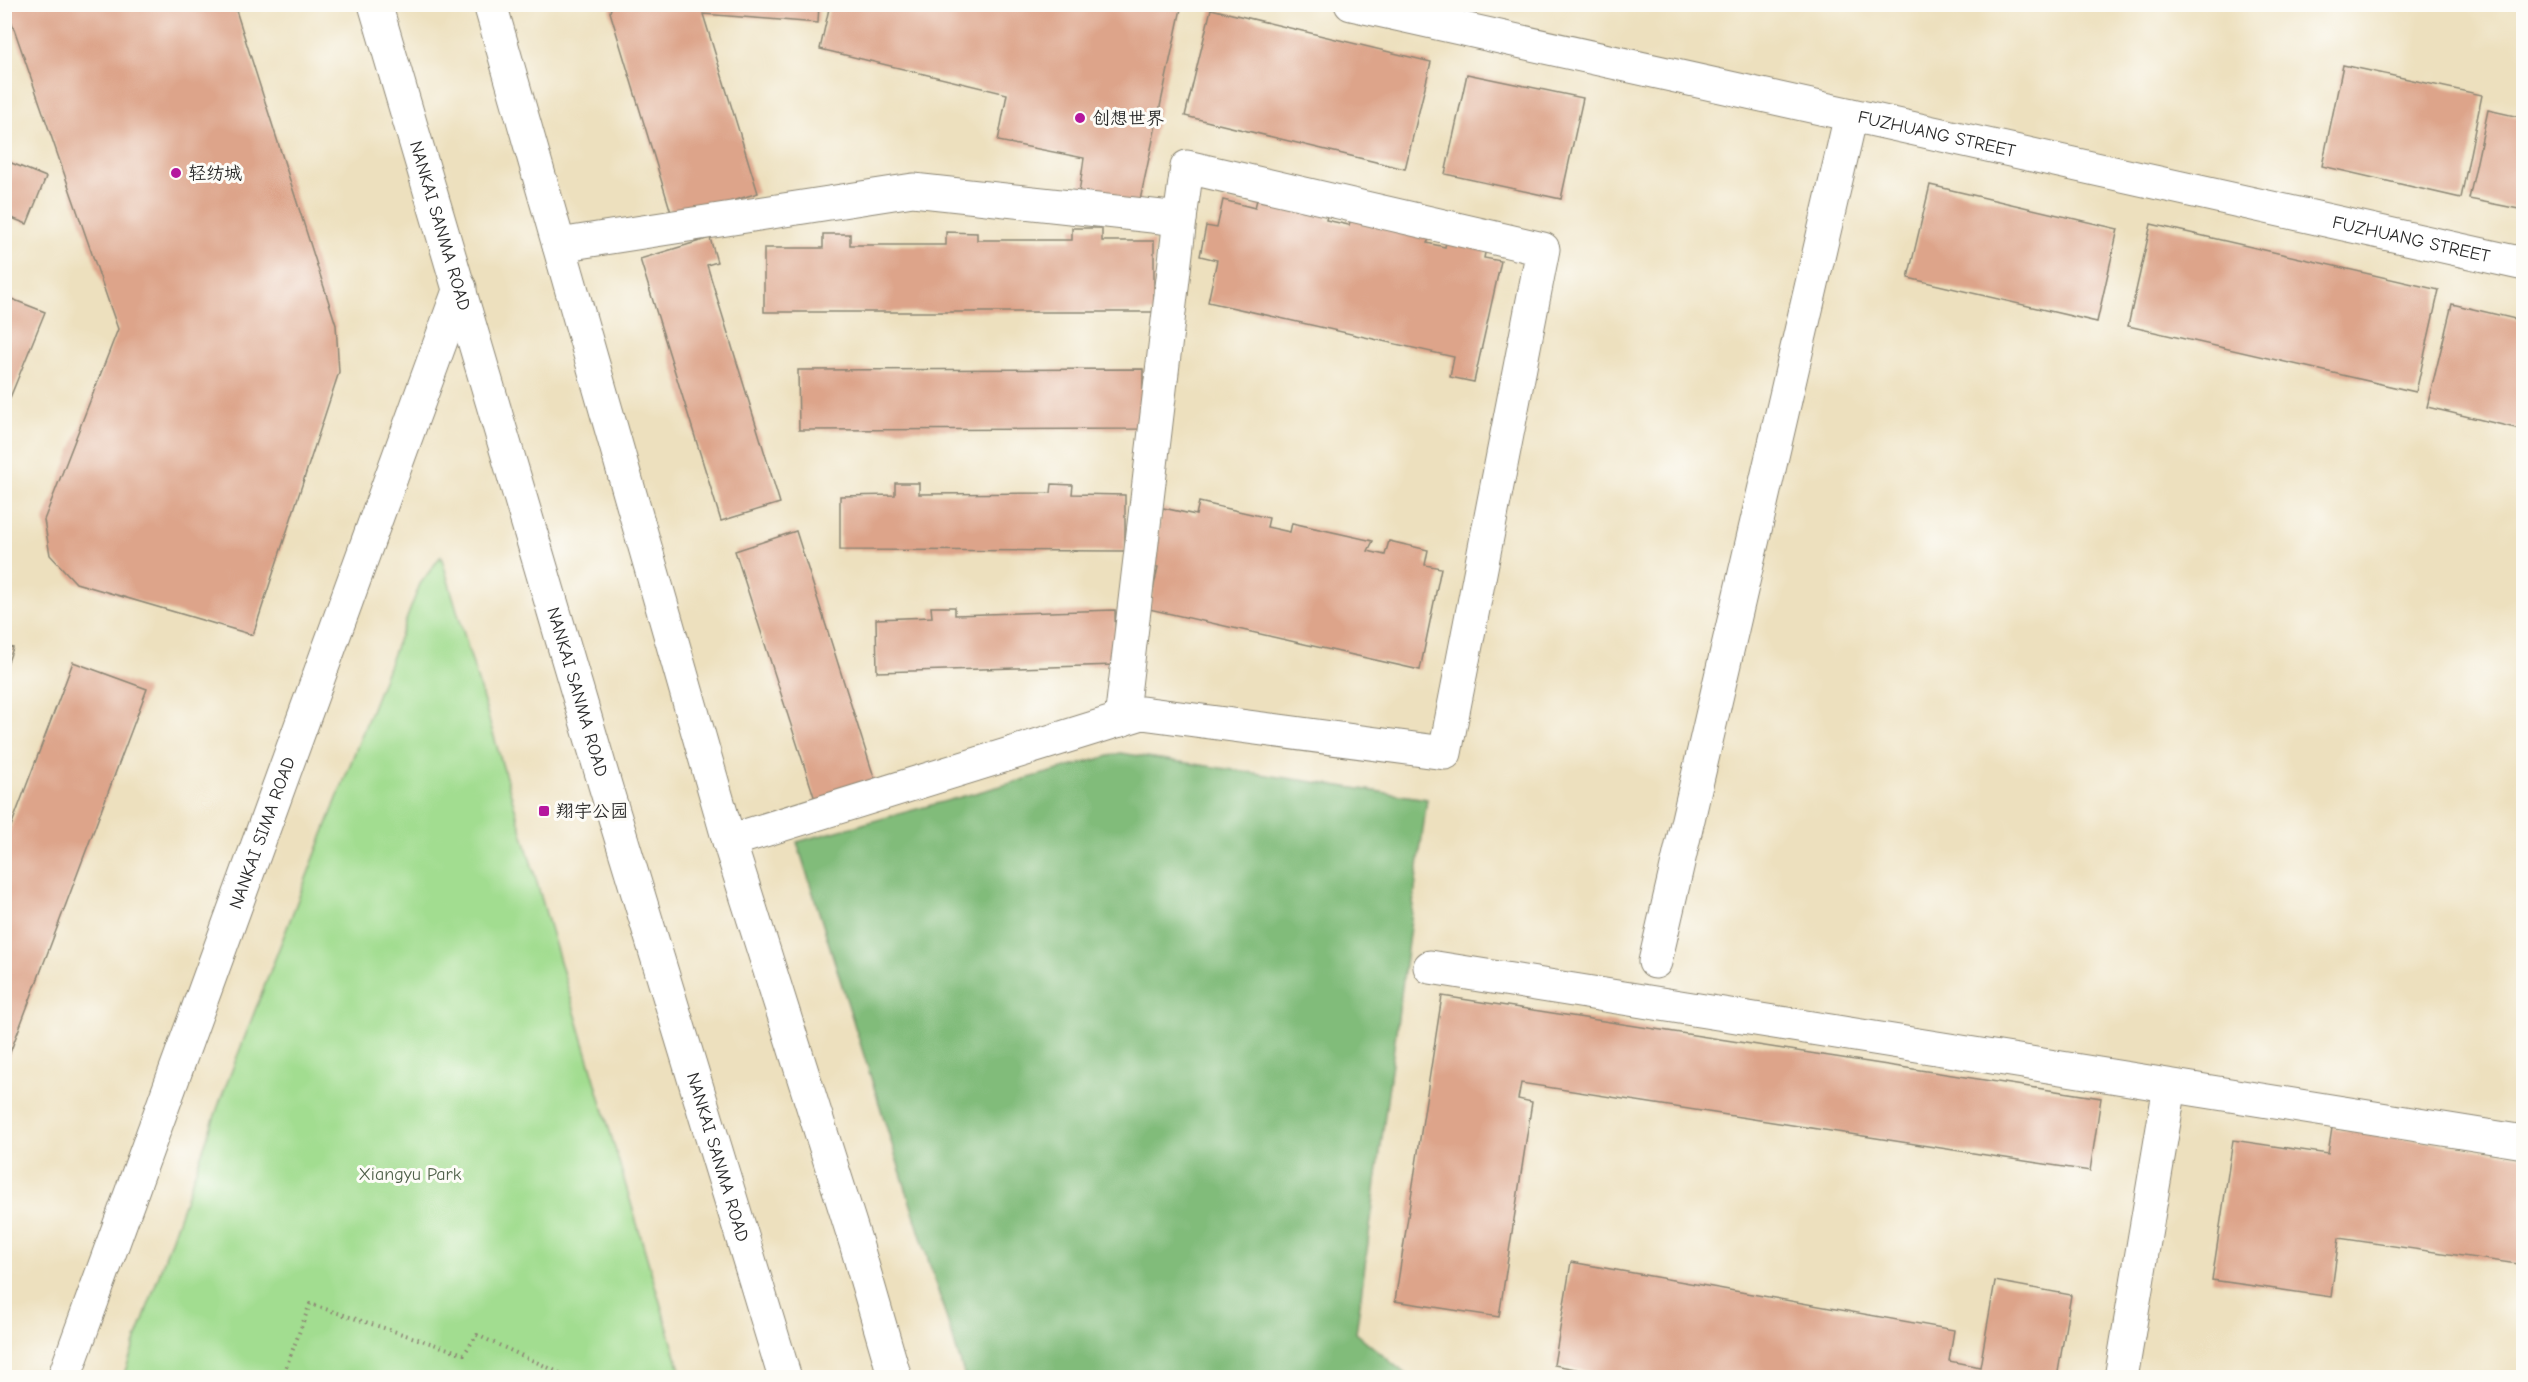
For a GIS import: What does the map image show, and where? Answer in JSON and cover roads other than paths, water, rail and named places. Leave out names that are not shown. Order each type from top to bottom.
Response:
[{"type":"street","name":"NANKAI SANMA ROAD","points":[[375,4],[605,784],[784,1377]]},
{"type":"street","points":[[490,4],[729,841],[855,1240],[895,1377]]},
{"type":"street","name":"FUZHUANG STREET","points":[[1351,4],[2523,264]]},
{"type":"street","points":[[1655,962],[1851,115]]},
{"type":"street","points":[[729,841],[1121,720],[1142,713],[1445,753],[1543,249],[1187,167],[1121,720]]},
{"type":"street","points":[[559,245],[913,190],[1180,219]]},
{"type":"street","name":"NANKAI SIMA ROAD","points":[[64,1377],[460,288]]},
{"type":"street","points":[[1430,967],[2523,1142]]},
{"type":"street","points":[[2121,1377],[2170,1086]]},
{"type":"place","name":"创想世界","points":[[1080,118]]},
{"type":"place","name":"轻纺城","points":[[176,173]]},
{"type":"place","name":"翔宇公园","points":[[544,811]]},
{"type":"park label","name":"Xiangyu Park","points":[[410,1174]]}]
